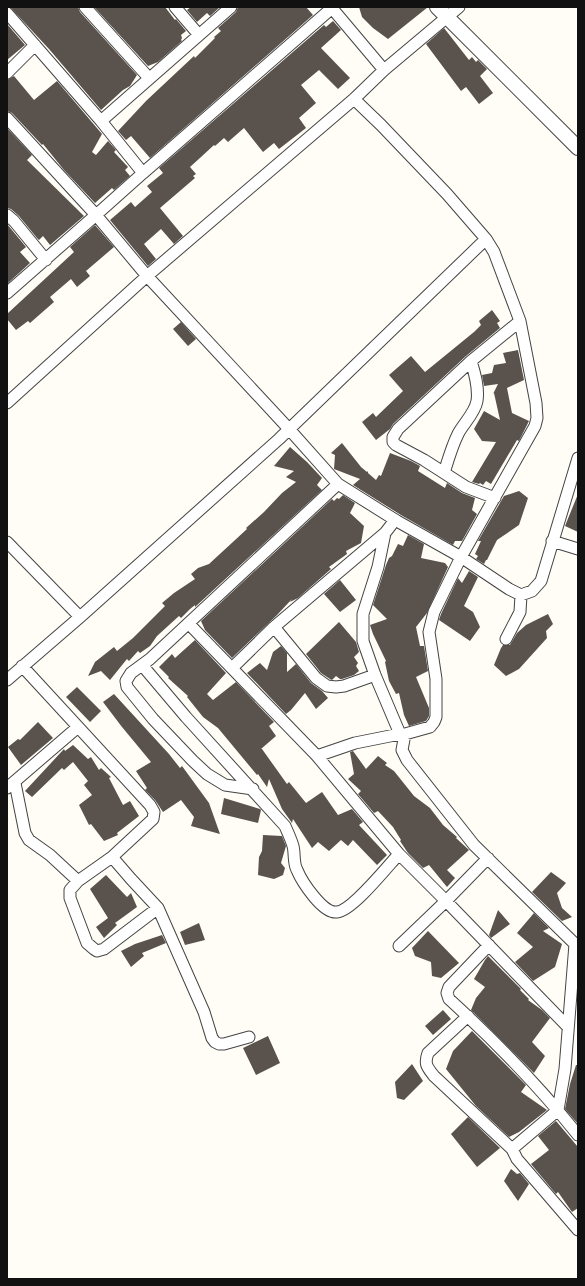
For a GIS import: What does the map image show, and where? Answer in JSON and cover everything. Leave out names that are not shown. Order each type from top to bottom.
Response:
[{"type":"street","points":[[85,7],[149,78]]},
{"type":"street","points":[[175,7],[199,35]]},
{"type":"street","points":[[101,121],[231,7]]},
{"type":"street","points":[[437,7],[578,148]]},
{"type":"street","points":[[7,402],[146,276],[354,99],[384,70],[448,18],[459,7]]},
{"type":"street","points":[[7,293],[332,8],[384,70]]},
{"type":"street","points":[[7,13],[144,173]]},
{"type":"street","points":[[7,73],[35,45]]},
{"type":"street","points":[[317,756],[354,743],[430,727],[434,722],[436,718],[436,678],[428,632],[434,612],[461,557],[535,426],[537,418],[536,403],[520,321],[494,252],[486,239],[448,194],[354,99]]},
{"type":"street","points":[[7,118],[96,215],[146,276],[289,429],[338,484],[396,520],[461,557],[509,589],[521,595],[532,592],[541,581],[578,458]]},
{"type":"street","points":[[7,215],[46,260]]},
{"type":"street","points":[[7,680],[80,617],[279,439],[486,239]]},
{"type":"street","points":[[495,498],[466,487],[396,445],[393,442],[393,437],[398,429],[471,361],[520,321]]},
{"type":"street","points":[[444,473],[458,434],[477,402],[476,381],[471,361]]},
{"type":"street","points":[[252,789],[225,785],[207,774],[153,720],[127,687],[126,681],[131,673],[150,659],[189,624],[338,484]]},
{"type":"street","points":[[232,668],[274,627],[385,533],[396,520]]},
{"type":"street","points":[[385,533],[378,567],[363,614],[363,641],[375,675],[402,734],[402,750],[407,760],[474,845],[576,944],[565,1069],[558,1110],[512,1149]]},
{"type":"street","points":[[552,541],[578,549]]},
{"type":"street","points":[[7,542],[80,617]]},
{"type":"street","points":[[506,639],[520,612],[521,595]]},
{"type":"street","points":[[189,624],[317,756],[399,854],[490,945],[517,976],[568,1027]]},
{"type":"street","points":[[274,627],[316,678],[327,686],[344,686],[375,675]]},
{"type":"street","points":[[142,665],[186,717],[285,826],[293,846],[296,868],[310,892],[329,912],[337,913],[348,907],[399,854]]},
{"type":"street","points":[[22,666],[150,805],[154,812],[153,819],[112,857],[78,881],[70,890],[70,898],[87,943],[97,951],[104,949],[158,908]]},
{"type":"street","points":[[78,727],[11,786],[29,840],[50,855],[78,881]]},
{"type":"street","points":[[112,857],[158,908],[204,1012],[212,1038],[215,1042],[224,1044],[249,1037]]},
{"type":"street","points":[[399,946],[488,858]]},
{"type":"street","points":[[490,945],[449,987],[447,993],[449,999],[500,1048],[558,1110],[578,1135]]},
{"type":"street","points":[[468,1016],[428,1053],[426,1060],[427,1068],[512,1149],[517,1159],[578,1230]]},
{"type":"building","points":[[10,7],[78,7],[80,12],[137,75],[130,86],[123,90],[101,110],[49,49]]},
{"type":"building","points":[[94,7],[165,7],[186,31],[181,35],[182,41],[158,62],[148,66]]},
{"type":"building","points":[[191,7],[220,7],[210,16],[207,13],[197,22],[187,10]]},
{"type":"building","points":[[238,7],[306,7],[313,15],[150,158],[131,136],[126,140],[118,131],[146,101],[194,56],[195,58],[215,38],[214,37],[221,31],[218,28],[236,12]]},
{"type":"building","points":[[359,7],[428,7],[388,39],[373,28],[362,17]]},
{"type":"building","points":[[333,21],[341,30],[321,48],[350,78],[338,89],[319,70],[301,85],[316,103],[299,118],[306,128],[279,149],[274,143],[263,152],[244,128],[228,142],[224,138],[215,146],[214,145],[190,167],[196,174],[193,176],[195,178],[160,208],[183,236],[174,244],[161,229],[144,244],[156,259],[148,266],[110,220],[131,202],[135,207],[152,192],[147,186],[163,173],[159,168],[324,25],[326,27]]},
{"type":"building","points":[[7,24],[25,45],[7,60]]},
{"type":"building","points":[[444,28],[469,60],[472,57],[476,62],[478,60],[487,69],[480,76],[493,93],[479,104],[466,87],[461,91],[426,44]]},
{"type":"building","points":[[14,76],[34,100],[57,81],[102,134],[92,152],[96,155],[108,141],[116,150],[114,152],[128,167],[125,170],[130,176],[114,190],[112,188],[95,203],[64,170],[43,144],[42,145],[12,113],[7,111],[7,80]]},
{"type":"building","points":[[7,128],[32,155],[27,160],[84,216],[50,245],[43,236],[39,240],[19,216],[11,209],[7,208]]},
{"type":"building","points":[[7,224],[26,247],[20,252],[30,263],[7,284]]},
{"type":"building","points":[[95,225],[114,247],[86,271],[90,276],[77,287],[71,279],[50,297],[54,302],[30,323],[28,321],[16,330],[7,319],[7,314],[74,252],[70,247]]},
{"type":"building","points":[[492,310],[500,321],[497,323],[500,328],[466,356],[393,424],[390,429],[376,440],[362,422],[373,413],[376,417],[403,391],[389,375],[411,356],[425,372],[474,332],[481,325],[479,321]]},
{"type":"building","points":[[181,322],[196,339],[188,346],[173,329]]},
{"type":"building","points":[[518,350],[524,380],[507,388],[512,413],[529,421],[519,441],[517,440],[491,484],[486,481],[483,485],[472,482],[496,442],[482,441],[474,429],[484,411],[500,420],[494,393],[493,394],[498,384],[484,386],[482,375],[492,373],[494,365],[506,363],[503,353]]},
{"type":"building","points":[[342,443],[361,467],[367,472],[368,471],[368,473],[376,480],[379,475],[381,476],[390,453],[420,466],[418,471],[445,488],[447,483],[462,493],[475,498],[472,510],[477,514],[462,541],[455,541],[453,545],[353,485],[360,479],[334,469],[335,455],[331,453]]},
{"type":"building","points":[[290,447],[322,478],[317,485],[322,490],[195,607],[195,605],[181,618],[179,616],[157,636],[150,646],[140,653],[138,651],[129,661],[127,659],[110,680],[101,671],[88,676],[95,662],[114,647],[117,651],[133,638],[165,606],[162,603],[195,579],[191,574],[198,568],[209,564],[247,529],[246,528],[282,493],[296,482],[286,477],[294,471],[274,466]]},
{"type":"building","points":[[519,491],[528,498],[519,525],[497,540],[484,564],[476,559],[478,556],[475,554],[481,541],[478,541],[504,496]]},
{"type":"building","points":[[578,494],[578,532],[565,526]]},
{"type":"building","points":[[343,495],[355,503],[350,513],[364,526],[361,543],[346,551],[347,554],[329,567],[331,569],[298,598],[290,602],[292,599],[232,658],[205,630],[201,621],[332,499],[334,501]]},
{"type":"building","points":[[408,535],[424,544],[421,558],[445,563],[448,567],[427,613],[416,627],[420,646],[424,646],[428,671],[416,677],[429,708],[429,716],[426,721],[409,726],[404,715],[399,693],[396,694],[389,681],[386,661],[370,625],[387,619],[373,605],[389,558],[392,556],[398,544],[403,546]]},
{"type":"building","points":[[469,571],[478,577],[464,606],[473,612],[480,627],[470,641],[439,620],[458,578],[462,583]]},
{"type":"building","points":[[340,580],[356,600],[340,612],[324,594]]},
{"type":"building","points":[[548,614],[553,624],[546,631],[547,638],[519,669],[506,676],[494,665],[503,645],[510,645],[517,633],[526,625]]},
{"type":"building","points":[[339,622],[356,642],[359,652],[354,657],[358,663],[356,666],[359,671],[354,675],[342,679],[336,676],[332,680],[321,673],[306,654]]},
{"type":"building","points":[[195,640],[226,673],[207,694],[213,700],[236,682],[274,722],[269,726],[276,736],[261,749],[287,784],[289,782],[306,803],[322,792],[338,815],[352,809],[363,822],[359,825],[387,855],[377,865],[353,840],[348,846],[341,840],[329,851],[318,842],[312,848],[293,819],[292,823],[282,809],[269,779],[267,787],[258,774],[257,775],[218,728],[203,717],[187,697],[188,696],[168,678],[169,677],[159,667],[172,654],[175,658]]},
{"type":"building","points":[[281,646],[287,653],[287,672],[296,664],[311,683],[322,691],[328,698],[316,709],[305,693],[286,714],[247,673],[260,663],[267,670],[273,652]]},
{"type":"building","points":[[77,687],[101,711],[90,722],[66,697]]},
{"type":"building","points":[[114,694],[180,768],[182,766],[209,803],[220,834],[191,826],[194,817],[181,800],[163,812],[155,800],[145,790],[147,788],[136,771],[151,762],[103,702]]},
{"type":"building","points":[[38,722],[53,738],[21,765],[8,747],[18,739],[20,740]]},
{"type":"building","points":[[73,745],[88,759],[91,757],[99,770],[101,768],[111,777],[109,778],[123,805],[130,801],[139,816],[117,833],[118,835],[104,841],[91,824],[89,825],[79,805],[92,795],[84,785],[88,781],[73,762],[64,770],[62,768],[32,797],[25,791],[64,749],[65,751]]},
{"type":"building","points":[[353,751],[366,769],[378,756],[387,763],[385,765],[394,771],[414,796],[430,808],[443,825],[469,850],[447,870],[455,878],[447,887],[429,865],[423,868],[408,853],[393,827],[378,811],[374,813],[358,794],[361,791],[348,779],[354,774],[350,752]]},
{"type":"building","points":[[224,798],[260,809],[258,823],[221,814]]},
{"type":"building","points":[[263,835],[282,836],[286,846],[281,863],[285,868],[283,875],[274,879],[258,875],[259,857],[262,851]]},
{"type":"building","points":[[551,872],[566,883],[557,893],[562,908],[572,917],[562,921],[532,892]]},
{"type":"building","points":[[106,875],[127,897],[131,893],[137,907],[115,923],[117,925],[104,938],[96,927],[108,918],[90,889]]},
{"type":"building","points":[[498,910],[510,924],[491,938],[489,935]]},
{"type":"building","points":[[534,913],[549,928],[543,931],[562,944],[555,967],[533,981],[515,962],[533,947],[517,933]]},
{"type":"building","points":[[199,923],[205,940],[185,945],[180,932]]},
{"type":"building","points":[[428,931],[459,963],[441,978],[432,976],[431,962],[415,956],[412,948]]},
{"type":"building","points":[[162,935],[166,943],[142,953],[144,956],[131,967],[121,951],[135,944]]},
{"type":"building","points":[[488,956],[521,989],[520,990],[529,999],[528,1000],[550,1018],[532,1042],[545,1056],[534,1073],[471,1010],[476,998],[485,987],[474,979]]},
{"type":"building","points":[[443,1010],[451,1019],[433,1035],[425,1026]]},
{"type":"building","points":[[472,1031],[526,1085],[521,1092],[547,1110],[519,1132],[509,1137],[476,1106],[446,1069],[453,1051]]},
{"type":"building","points":[[268,1036],[280,1063],[256,1075],[243,1048]]},
{"type":"building","points":[[412,1064],[423,1081],[404,1100],[397,1098],[395,1082]]},
{"type":"building","points":[[576,1065],[578,1065],[578,1124],[565,1109],[570,1084]]},
{"type":"building","points":[[468,1117],[500,1148],[477,1167],[451,1134]]},
{"type":"building","points":[[556,1121],[578,1147],[578,1208],[572,1212],[558,1192],[556,1194],[531,1164],[549,1150],[538,1136]]},
{"type":"building","points":[[511,1169],[517,1174],[520,1173],[529,1184],[518,1201],[504,1181]]}]
